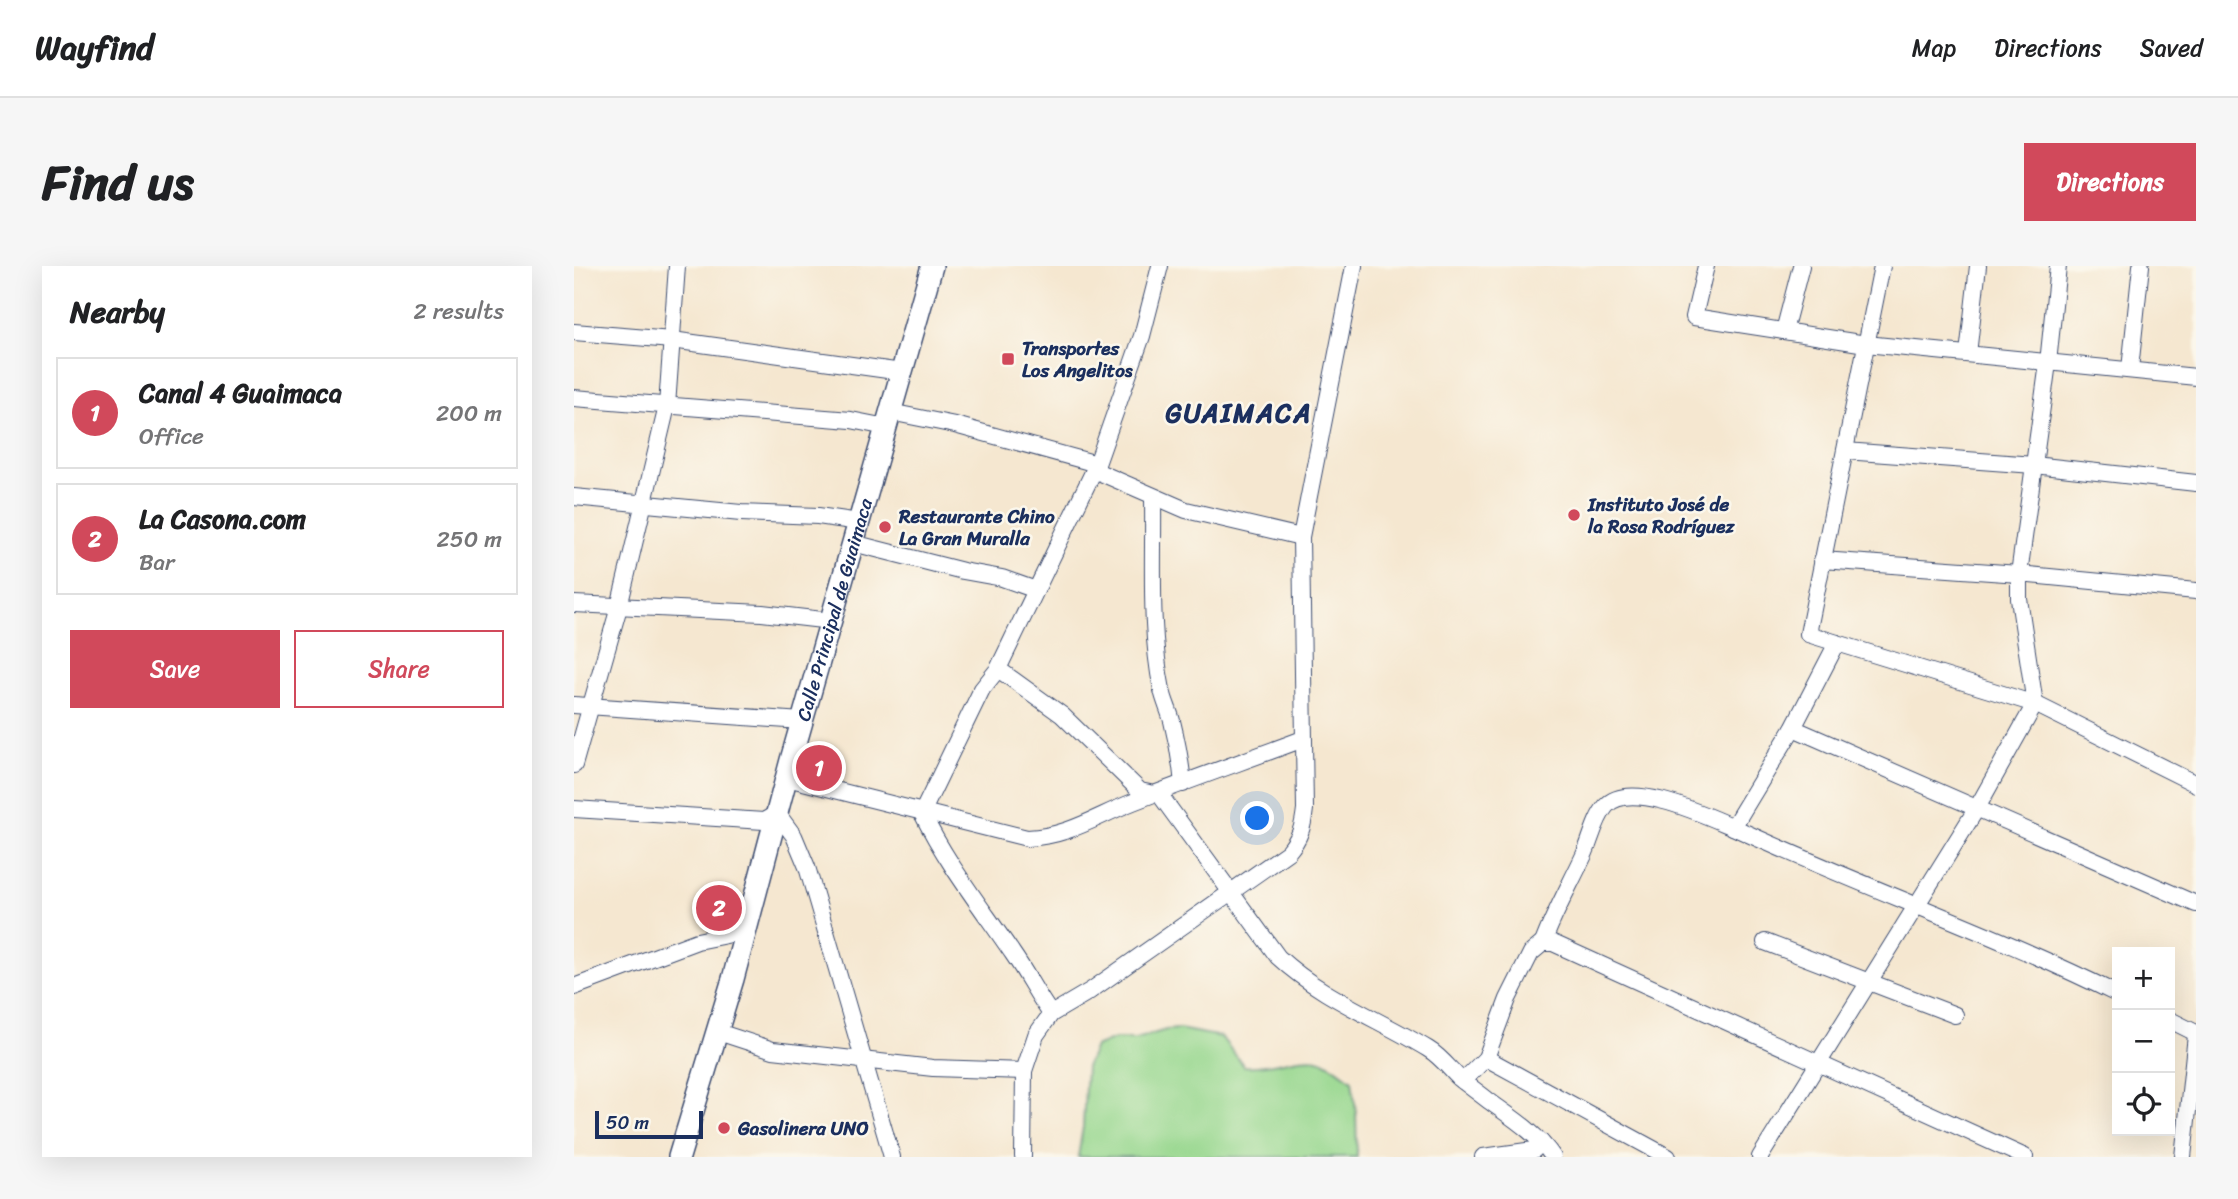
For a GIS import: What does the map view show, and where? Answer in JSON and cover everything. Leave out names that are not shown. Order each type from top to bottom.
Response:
[{"type":"main road","name":"Calle Principal de Guaimaca","points":[[680,1157],[718,1032],[802,721],[932,266]]},
{"type":"street","points":[[574,765],[619,607],[667,406],[677,266]]},
{"type":"street","points":[[922,813],[982,689],[998,668],[1096,467],[1142,336],[1160,266]]},
{"type":"street","points":[[1023,1157],[1024,1071],[1036,1035],[1051,1014],[1090,991],[1288,852],[1299,839],[1305,808],[1301,537],[1353,266]]},
{"type":"street","points":[[1706,266],[1694,317],[1866,344],[2196,377]]},
{"type":"street","points":[[1784,331],[1801,266]]},
{"type":"street","points":[[1882,266],[1808,631],[1810,636],[2035,704],[2196,784]]},
{"type":"street","points":[[1968,354],[1978,266]]},
{"type":"street","points":[[1760,1157],[1978,808],[2035,704],[2019,599],[2019,573],[2048,363],[2058,266]]},
{"type":"street","points":[[2130,369],[2141,266]]},
{"type":"street","points":[[574,332],[672,340],[902,372]]},
{"type":"street","points":[[574,398],[851,420],[888,419],[955,425],[1096,467],[1153,497],[1186,510],[1301,537]]},
{"type":"street","points":[[1845,451],[2034,464],[2196,482]]},
{"type":"street","points":[[574,497],[741,513],[818,516],[963,571],[1002,578],[1036,590]]},
{"type":"street","points":[[1153,497],[1152,601],[1162,690],[1174,730],[1183,784]]},
{"type":"street","points":[[1822,560],[2019,573],[2196,591]]},
{"type":"street","points":[[574,604],[762,613],[831,621]]},
{"type":"street","points":[[1733,827],[1793,727],[1837,643]]},
{"type":"street","points":[[998,668],[1062,715],[1140,791],[1160,795],[1278,957],[1291,970],[1357,1012],[1432,1051],[1463,1081],[1541,1142],[1553,1157]]},
{"type":"street","points":[[574,705],[802,721]]},
{"type":"street","points":[[1793,727],[2196,904]]},
{"type":"street","points":[[787,778],[1027,838],[1049,836],[1074,829],[1133,802],[1303,739]]},
{"type":"street","points":[[1463,1081],[1486,1058],[1508,999],[1531,953],[1543,943],[1551,920],[1584,855],[1600,816],[1613,801],[1629,797],[1680,805],[2112,992]]},
{"type":"street","points":[[574,808],[764,821],[777,813],[794,836],[807,867],[892,1157]]},
{"type":"street","points":[[922,813],[939,848],[1016,958],[1051,1014]]},
{"type":"street","points":[[574,986],[697,940],[746,931]]},
{"type":"street","points":[[1765,942],[1955,1015]]},
{"type":"street","points":[[1543,943],[1553,943],[2025,1157]]},
{"type":"street","points":[[2175,1023],[2196,1034],[2191,1136],[2183,1157]]},
{"type":"street","points":[[718,1032],[773,1050],[933,1068],[1024,1071]]},
{"type":"street","points":[[1486,1058],[1668,1157]]},
{"type":"street","points":[[1483,1157],[1534,1150],[1541,1142]]},
{"type":"green space","points":[[1179,1029],[1221,1037],[1244,1066],[1263,1066],[1310,1058],[1322,1060],[1336,1068],[1352,1080],[1357,1157],[1078,1157],[1083,1127],[1086,1067],[1095,1047],[1114,1039],[1136,1039]]},
{"type":"place","name":"Transportes Los Angelitos","points":[[1008,359]]},
{"type":"place","name":"Instituto José de la Rosa Rodríguez","points":[[1574,515]]},
{"type":"place","name":"Restaurante Chino La Gran Muralla","points":[[885,527]]},
{"type":"place","name":"Canal 4 Guaimaca","points":[[819,768]]},
{"type":"place","name":"La Casona.com","points":[[719,908]]},
{"type":"place","name":"Gasolinera UNO","points":[[724,1128]]},
{"type":"district","name":"GUAIMACA","points":[[1239,413]]}]
